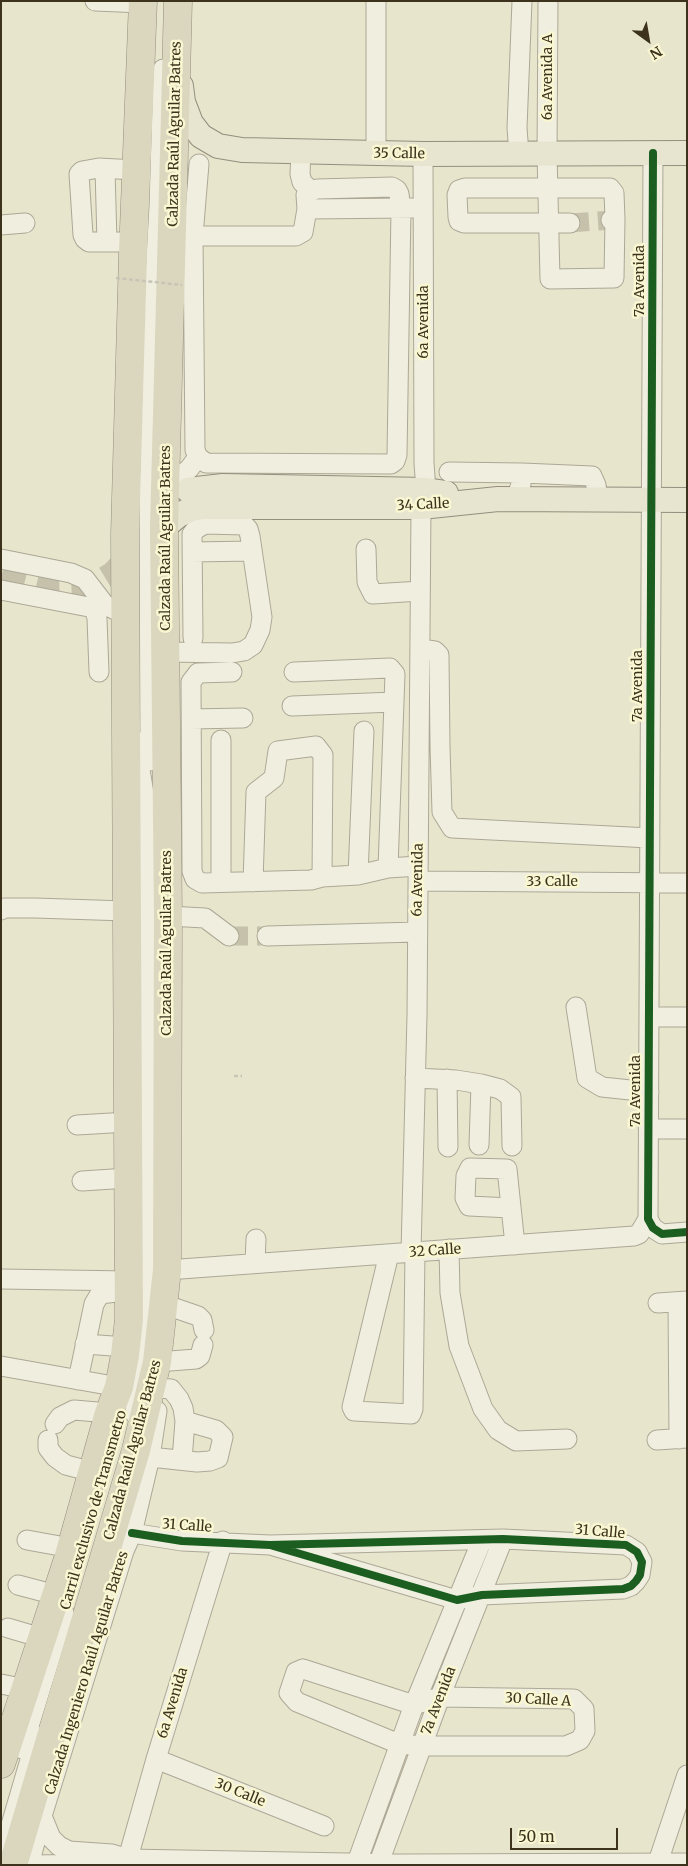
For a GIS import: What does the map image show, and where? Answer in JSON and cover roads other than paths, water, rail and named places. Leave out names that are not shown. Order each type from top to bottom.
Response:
[{"type":"highway","name":"Calzada Raúl Aguilar Batres","points":[[13,1865],[136,1450],[143,1378],[163,1304],[167,1270],[168,916],[164,527],[176,489],[183,236],[176,54],[178,1]]},
{"type":"highway","name":"Calzada Raúl Aguilar Batres","points":[[143,1378],[126,1347],[129,1318],[129,1286],[126,911],[108,609],[125,534],[120,242],[136,170],[152,2]]},
{"type":"highway","name":"Calzada Raúl Aguilar Batres","points":[[1,1764],[14,1686],[42,1638],[71,1548],[109,1413],[143,1378]]},
{"type":"highway","points":[[86,1622],[128,1542]]},
{"type":"main road","name":"35 Calle","points":[[176,54],[184,102],[191,123],[200,136],[218,146],[242,150],[423,154],[687,153]]},
{"type":"main road","points":[[176,489],[223,486],[424,499]]},
{"type":"main road","name":"34 Calle","points":[[164,527],[179,515],[192,509],[203,508],[424,499],[687,500]]},
{"type":"street","points":[[95,1],[152,2],[139,463],[139,764],[146,805],[148,854],[143,1378]]},
{"type":"street","points":[[376,1],[376,153]]},
{"type":"street","points":[[518,154],[517,128],[522,1]]},
{"type":"street","name":"6a Avenida A","points":[[548,1],[547,154],[550,279],[614,278],[614,193],[610,188],[549,189]]},
{"type":"street","points":[[301,152],[300,174],[302,182],[311,191]]},
{"type":"street","name":"7a Avenida","points":[[648,1219],[653,153]]},
{"type":"street","name":"6a Avenida","points":[[389,1254],[352,1407],[354,1411],[411,1414],[413,1409],[420,591],[424,499],[423,154]]},
{"type":"street","points":[[183,236],[296,236],[303,232],[307,209],[306,195],[311,191],[392,187],[397,190],[401,209],[397,454],[395,461],[391,464],[206,463],[198,457],[196,450],[183,236],[199,164]]},
{"type":"street","points":[[105,169],[120,242],[89,242],[83,235],[79,174],[82,171],[105,169],[136,170]]},
{"type":"street","points":[[549,189],[465,188],[459,190],[457,194],[459,221],[464,223],[570,223]]},
{"type":"street","points":[[307,209],[423,208]]},
{"type":"street","points":[[1,225],[25,223]]},
{"type":"street","points":[[397,454],[424,463]]},
{"type":"street","points":[[176,489],[198,457]]},
{"type":"street","points":[[449,472],[592,476],[596,485],[598,500]]},
{"type":"street","points":[[507,499],[521,484],[522,473]]},
{"type":"street","points":[[165,652],[232,653],[244,651],[253,645],[260,630],[262,617],[248,529],[244,525],[205,524],[196,529],[192,534],[193,638]]},
{"type":"street","points":[[366,549],[367,582],[373,594],[420,591]]},
{"type":"street","points":[[192,552],[252,551]]},
{"type":"street","points":[[1,559],[70,573],[85,579],[108,609]]},
{"type":"street","points":[[66,602],[72,600],[79,590],[76,580],[70,573]]},
{"type":"street","points":[[1,590],[108,609]]},
{"type":"street","points":[[99,672],[97,618],[108,609]]},
{"type":"street","points":[[420,649],[436,651],[439,655],[442,812],[452,828],[650,838]]},
{"type":"street","points":[[294,672],[390,668],[395,674],[388,868]]},
{"type":"street","points":[[232,672],[198,673],[191,682],[191,719],[243,718]]},
{"type":"street","points":[[292,706],[394,702]]},
{"type":"street","name":"33 Calle","points":[[191,719],[192,871],[195,879],[202,883],[311,880],[322,877],[358,875],[388,868],[418,874],[687,882]]},
{"type":"street","points":[[358,875],[364,731]]},
{"type":"street","points":[[221,740],[221,882]]},
{"type":"street","points":[[253,882],[256,792],[274,778],[278,751],[316,746],[323,756],[322,877]]},
{"type":"street","points":[[362,780],[391,777]]},
{"type":"street","points":[[1,910],[4,908],[20,908],[126,911]]},
{"type":"street","points":[[168,916],[205,918],[229,936]]},
{"type":"street","points":[[267,936],[417,932]]},
{"type":"street","points":[[576,1007],[587,1078],[602,1088],[649,1092]]},
{"type":"street","points":[[649,1017],[687,1017]]},
{"type":"street","points":[[415,1078],[447,1079],[481,1084],[500,1090],[512,1097],[512,1146]]},
{"type":"street","points":[[447,1079],[448,1147]]},
{"type":"street","points":[[479,1145],[481,1084]]},
{"type":"street","points":[[76,1124],[128,1122]]},
{"type":"street","points":[[648,1129],[687,1129]]},
{"type":"street","points":[[82,1181],[128,1178]]},
{"type":"street","points":[[511,1208],[515,1245]]},
{"type":"street","points":[[648,1219],[653,1228],[662,1234],[687,1232]]},
{"type":"street","name":"32 Calle","points":[[167,1270],[634,1236],[639,1234],[648,1219]]},
{"type":"street","points":[[255,1263],[256,1239]]},
{"type":"street","points":[[449,1250],[450,1293],[459,1346],[483,1409],[498,1430],[516,1441],[566,1439]]},
{"type":"street","points":[[1,1279],[129,1286]]},
{"type":"street","points":[[78,1380],[94,1304],[100,1294],[129,1286]]},
{"type":"street","points":[[657,1440],[683,1438],[683,1302],[658,1302]]},
{"type":"street","points":[[1,1366],[78,1380],[143,1378],[196,1359],[200,1356],[204,1337],[202,1320],[198,1316],[163,1304]]},
{"type":"street","points":[[86,1344],[126,1347]]},
{"type":"street","points":[[143,1378],[171,1389],[182,1408],[186,1421],[182,1460]]},
{"type":"street","name":"Calzada Ingeniero Raúl Aguilar Batres","points":[[29,1865],[42,1816],[128,1542],[150,1458],[143,1378]]},
{"type":"street","name":"Carril exclusivo de Transmetro","points":[[1,1816],[97,1508],[124,1407],[143,1378]]},
{"type":"street","name":"Carril exclusivo de Transmetro","points":[[1,1859],[135,1414],[143,1378]]},
{"type":"street","points":[[92,1472],[66,1465],[55,1457],[48,1448],[52,1432],[60,1417],[74,1410],[109,1413]]},
{"type":"street","points":[[150,1458],[203,1462],[218,1458],[223,1437],[216,1430],[186,1421]]},
{"type":"street","name":"7a Avenida","points":[[378,1864],[440,1697],[503,1539]]},
{"type":"street","name":"31 Calle","points":[[128,1542],[182,1541],[270,1545],[503,1539],[626,1546],[638,1552],[641,1557],[640,1575],[631,1586],[624,1589],[482,1595],[457,1600],[270,1545]]},
{"type":"street","points":[[27,1540],[71,1548]]},
{"type":"street","name":"7a Avenida","points":[[356,1864],[414,1705],[482,1540]]},
{"type":"street","name":"6a Avenida","points":[[127,1862],[156,1759],[222,1542]]},
{"type":"street","points":[[18,1585],[56,1596]]},
{"type":"street","points":[[8,1628],[42,1638]]},
{"type":"street","name":"30 Calle A","points":[[303,1669],[311,1670],[414,1705],[440,1697],[574,1699],[584,1709],[586,1731],[580,1740],[566,1746],[422,1746],[399,1744],[297,1702],[289,1693],[296,1672],[303,1669]]},
{"type":"street","name":"30 Calle","points":[[156,1759],[324,1826]]},
{"type":"street","points":[[657,1864],[687,1775]]},
{"type":"street","points":[[42,1816],[51,1838],[68,1851],[112,1854],[127,1862]]},
{"type":"street","points":[[29,1865],[127,1862],[687,1864]]},
{"type":"tunnel","points":[[570,223],[611,220]]},
{"type":"tunnel","points":[[1,578],[50,590],[76,589],[97,583],[112,574],[122,564],[129,547]]},
{"type":"tunnel","points":[[229,936],[267,936]]}]
